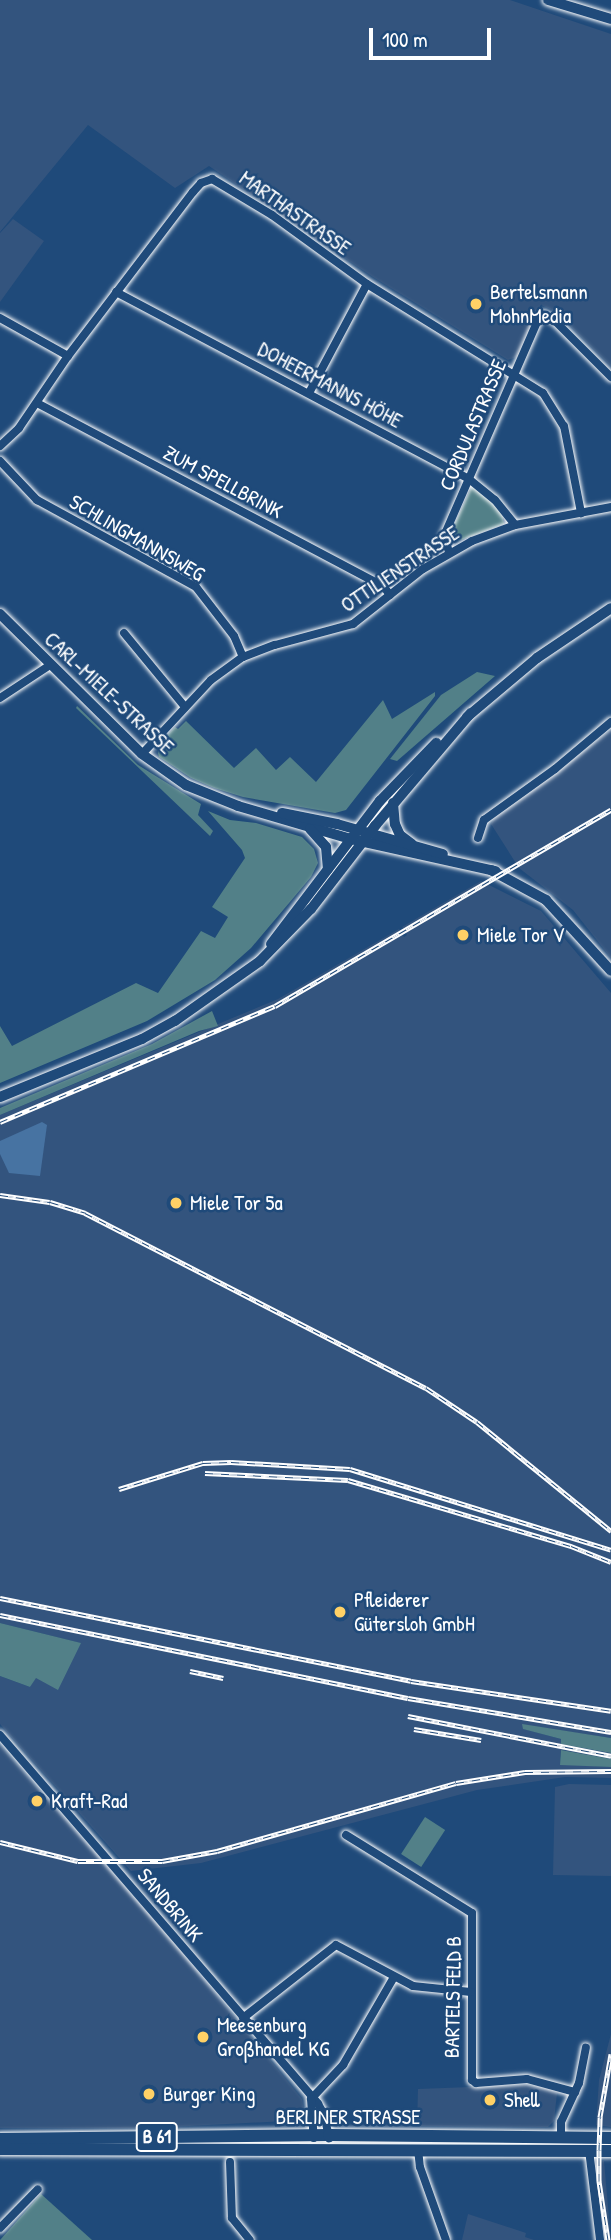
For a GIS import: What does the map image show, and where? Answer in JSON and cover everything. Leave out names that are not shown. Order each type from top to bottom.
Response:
[{"type":"main road","points":[[548,0],[611,19]]},
{"type":"main road","points":[[0,1097],[142,1039],[175,1021],[260,961],[311,909],[410,767],[537,658],[611,608]]},
{"type":"main road","name":"CARL-MIELE-STRASSE","points":[[0,614],[142,754],[186,785],[238,806],[308,827],[421,848],[495,871],[546,900],[607,968],[611,982]]},
{"type":"main road","points":[[260,961],[328,869],[393,803],[471,713]]},
{"type":"main road","points":[[393,803],[398,831],[407,842],[421,848]]},
{"type":"main road","name":"CARL-MIELE-STRASSE","points":[[238,806],[495,871]]},
{"type":"main road","points":[[308,827],[326,847],[328,869]]},
{"type":"main road","name":"BERLINER STRASSE","points":[[0,2148],[611,2138]]},
{"type":"main road","name":"BERLINER STRASSE","points":[[0,2139],[314,2142]]},
{"type":"main road","name":"BERLINER STRASSE","points":[[329,2141],[418,2149],[611,2151]]},
{"type":"street","name":"MARTHASTRASSE","points":[[116,292],[201,183],[212,179],[222,183],[367,284],[543,393],[560,417],[569,442],[581,513]]},
{"type":"street","points":[[309,393],[367,284]]},
{"type":"street","points":[[0,446],[19,428],[116,292]]},
{"type":"street","name":"DOHEERMANNS HÖHE","points":[[116,292],[469,479],[495,499],[515,525]]},
{"type":"street","name":"CORDULASTRASSE","points":[[449,552],[444,536],[538,320],[544,315],[554,320],[611,377]]},
{"type":"street","points":[[0,318],[68,356]]},
{"type":"street","name":"ZUM SPELLBRINK","points":[[37,403],[384,587],[390,595]]},
{"type":"street","name":"SCHLINGMANNSWEG","points":[[0,461],[37,500],[195,587],[234,636],[243,657]]},
{"type":"street","name":"OTTILIENSTRASSE","points":[[142,754],[211,680],[243,657],[275,645],[353,624],[449,552],[515,525],[611,507]]},
{"type":"street","points":[[124,633],[185,707]]},
{"type":"street","points":[[0,698],[50,665]]},
{"type":"street","points":[[478,838],[484,820],[555,769],[611,722]]},
{"type":"street","name":"SANDBRINK","points":[[0,1735],[324,2115],[329,2141]]},
{"type":"street","name":"BARTELS FELD B","points":[[346,1835],[472,1913],[472,2080],[476,2083],[527,2079],[575,2092]]},
{"type":"street","points":[[243,2018],[336,1945],[394,1977],[429,1989],[471,1992]]},
{"type":"street","points":[[314,2142],[311,2099],[343,2065],[394,1977]]},
{"type":"street","points":[[561,2138],[561,2122],[575,2092],[586,2048]]},
{"type":"street","points":[[418,2149],[420,2167],[446,2240]]},
{"type":"street","points":[[589,2150],[600,2240]]},
{"type":"street","points":[[230,2162],[232,2218],[250,2240]]},
{"type":"street","points":[[0,2228],[38,2189]]},
{"type":"shaded area","points":[[0,0],[510,0],[611,34],[611,366],[555,311],[541,305],[519,356],[508,360],[373,277],[209,166],[175,188],[88,125],[0,232]]},
{"type":"shaded area","points":[[13,219],[44,241],[0,302],[0,233]]},
{"type":"shaded area","points":[[611,730],[611,958],[573,910],[519,868],[491,824],[495,817]]},
{"type":"shaded area","points":[[481,881],[541,911],[611,993],[611,1738],[523,1725],[524,1729],[561,1739],[562,1744],[611,1753],[611,1759],[561,1750],[560,1764],[611,1767],[611,1778],[565,1777],[477,1790],[201,1863],[131,1871],[0,1724],[0,1676],[30,1687],[36,1677],[80,1643],[0,1623],[0,1115],[278,999],[399,929],[404,937],[407,935],[402,927]]},
{"type":"shaded area","points":[[42,1122],[47,1125],[40,1176],[9,1173],[0,1154],[0,1141]]},
{"type":"shaded area","points":[[0,1745],[174,1943],[302,2099],[305,2120],[151,2128],[0,2128]]},
{"type":"shaded area","points":[[569,1784],[611,1785],[611,1876],[553,1875],[555,1787]]},
{"type":"shaded area","points":[[611,2034],[611,2127],[596,2125],[599,2080]]},
{"type":"shaded area","points":[[526,2085],[545,2087],[557,2093],[554,2121],[548,2127],[417,2126],[418,2089]]},
{"type":"shaded area","points":[[594,2160],[604,2161],[611,2240],[603,2240]]},
{"type":"shaded area","points":[[468,2214],[526,2233],[525,2237],[534,2240],[462,2240]]},
{"type":"green space","points":[[472,486],[502,513],[504,524],[453,543],[448,538]]},
{"type":"green space","points":[[477,672],[495,676],[397,761],[390,759],[441,695]]},
{"type":"green space","points":[[435,692],[435,696],[346,810],[335,813],[243,797],[214,788],[191,778],[159,757],[158,753],[159,743],[175,727],[178,729],[186,721],[234,768],[256,748],[276,770],[290,757],[316,782],[383,700],[392,719]]},
{"type":"green space","points":[[77,706],[138,765],[201,804],[198,815],[213,831],[210,836],[76,708]]},
{"type":"green space","points":[[208,811],[230,820],[256,823],[302,837],[314,849],[318,863],[311,877],[251,948],[215,980],[147,1021],[0,1083],[0,1026],[12,1046],[136,983],[158,993],[201,931],[215,938],[228,917],[212,907],[245,858],[242,850]]},
{"type":"green space","points":[[212,1011],[218,1026],[199,1031],[0,1115],[0,1108],[152,1044]]},
{"type":"green space","points":[[0,1623],[81,1643],[58,1690],[36,1678],[30,1687],[0,1676]]},
{"type":"green space","points":[[522,1724],[611,1738],[611,1753],[561,1744],[561,1739],[523,1729]]},
{"type":"green space","points":[[561,1750],[611,1759],[611,1767],[560,1765]]},
{"type":"green space","points":[[425,1817],[445,1830],[421,1867],[401,1854]]},
{"type":"green space","points":[[41,2194],[92,2240],[0,2240]]},
{"type":"railway","points":[[0,1122],[275,1006],[611,810]]},
{"type":"railway","points":[[0,1195],[50,1202],[85,1213],[426,1388],[477,1422],[611,1531]]},
{"type":"railway","points":[[119,1489],[203,1463],[231,1462],[350,1469],[611,1550]]},
{"type":"railway","points":[[205,1473],[348,1480],[571,1546],[611,1562]]},
{"type":"railway","points":[[0,1598],[411,1681],[611,1711]]},
{"type":"railway","points":[[0,1615],[408,1698],[611,1732]]},
{"type":"railway","points":[[190,1671],[223,1678]]},
{"type":"railway","points":[[408,1716],[611,1756]]},
{"type":"railway","points":[[414,1729],[481,1740]]},
{"type":"railway","points":[[0,1842],[78,1861],[162,1861],[217,1851],[456,1783],[525,1772],[611,1771]]},
{"type":"railway","points":[[608,2240],[599,2181],[599,2150],[600,2117],[611,2054]]},
{"type":"place","name":"Bertelsmann MohnMedia","points":[[476,304]]},
{"type":"place","name":"Miele Tor V","points":[[463,935]]},
{"type":"place","name":"Miele Tor 5a","points":[[176,1203]]},
{"type":"place","name":"Pfleiderer Gütersloh GmbH","points":[[340,1612]]},
{"type":"place","name":"Kraft-Rad","points":[[37,1801]]},
{"type":"place","name":"Meesenburg Großhandel KG","points":[[203,2037]]},
{"type":"place","name":"Burger King","points":[[149,2094]]},
{"type":"place","name":"Shell","points":[[490,2100]]}]
